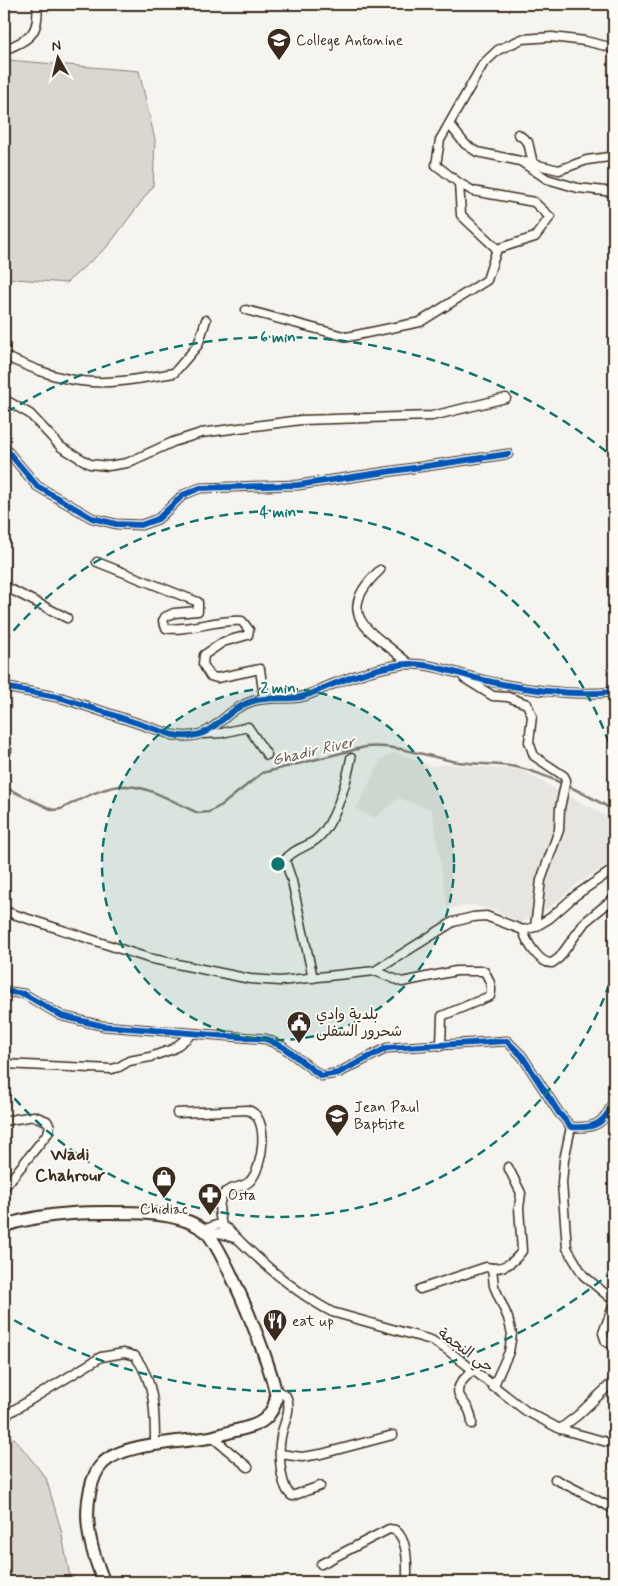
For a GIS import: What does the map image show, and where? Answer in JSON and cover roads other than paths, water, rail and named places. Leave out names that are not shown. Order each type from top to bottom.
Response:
[{"type":"main road","points":[[4,1226],[43,1216],[135,1213],[160,1214],[178,1218],[206,1232],[226,1264],[248,1316],[274,1389],[274,1405],[266,1419],[250,1427],[212,1437],[155,1444],[116,1455],[103,1463],[94,1479],[87,1515],[94,1555],[104,1582]]},
{"type":"street","points":[[4,50],[21,43],[34,34],[39,20],[37,4]]},
{"type":"street","points":[[497,249],[535,237],[550,217],[534,202],[473,191],[459,183],[436,165],[440,140],[483,64],[498,50],[512,42],[552,37],[585,41],[614,48]]},
{"type":"street","points":[[449,124],[465,144],[477,152],[559,170],[587,160],[609,157]]},
{"type":"street","points":[[518,134],[528,142],[533,164]]},
{"type":"street","points":[[520,161],[547,179],[578,188],[614,192]]},
{"type":"street","points":[[459,183],[461,215],[497,249]]},
{"type":"street","points":[[246,310],[347,337],[420,322],[487,280],[497,249]]},
{"type":"street","points":[[4,356],[38,372],[82,382],[136,379],[174,373],[198,345],[206,320]]},
{"type":"street","points":[[4,399],[30,414],[61,447],[90,464],[108,466],[127,463],[173,442],[201,432],[301,420],[432,416],[506,398]]},
{"type":"street","points":[[4,447],[37,486],[92,518],[116,524],[140,525],[158,519],[183,496],[200,488],[298,485],[508,454]]},
{"type":"street","points":[[97,562],[198,602],[198,611],[174,613],[165,617],[163,621],[166,628],[178,628],[223,620],[242,620],[249,630],[248,635],[212,648],[204,654],[203,664],[210,676],[216,678],[260,669],[264,698]]},
{"type":"street","points":[[380,570],[359,594],[360,618],[369,633],[409,664]]},
{"type":"street","points":[[4,586],[67,618]]},
{"type":"street","points":[[201,734],[250,701],[264,698],[302,697],[366,673],[399,664],[429,666],[459,675],[548,691],[588,694],[614,692]]},
{"type":"street","points":[[459,675],[493,696],[508,697],[527,704],[532,716],[529,742],[534,756],[564,776],[565,788],[560,808],[559,830],[541,880],[535,927]]},
{"type":"street","points":[[4,687],[62,698],[173,735],[185,737],[222,733],[248,727],[268,756]]},
{"type":"street","points":[[313,978],[292,881],[285,860],[294,851],[320,836],[339,802],[351,758]]},
{"type":"street","points":[[4,911],[148,958],[250,979],[280,981],[374,971],[453,922],[473,917],[486,916],[523,930],[535,927],[550,918],[576,895],[614,869]]},
{"type":"street","points":[[523,930],[528,942],[542,960],[552,963],[559,958],[585,922],[614,898]]},
{"type":"street","points":[[374,971],[402,982],[456,971],[484,971],[489,978],[490,996],[442,1016],[441,1046]]},
{"type":"street","points":[[4,991],[24,994],[62,1016],[73,1019],[128,1029],[266,1039],[283,1047],[321,1076],[331,1076],[387,1048],[502,1041],[511,1043],[525,1061],[559,1114],[571,1127],[586,1128],[600,1122],[606,1116],[614,1100]]},
{"type":"street","points":[[4,1064],[120,1068],[129,1061],[150,1057],[173,1048],[192,1034]]},
{"type":"street","points":[[177,1113],[247,1110],[256,1113],[259,1117],[263,1138],[260,1158],[254,1176],[248,1184],[229,1189],[223,1194],[219,1210],[222,1225],[210,1225],[206,1232],[219,1233],[239,1240]]},
{"type":"street","points":[[4,1121],[34,1116],[47,1121],[50,1126],[43,1140],[4,1188]]},
{"type":"street","points":[[571,1127],[564,1160],[562,1183],[567,1248],[583,1275],[614,1303],[603,1333],[606,1342],[614,1344]]},
{"type":"street","points":[[420,1289],[486,1267],[499,1269],[508,1265],[520,1254],[522,1246],[519,1208],[521,1193],[508,1167]]},
{"type":"street","name":"حي النجمة","points":[[222,1225],[318,1305],[350,1318],[431,1340],[542,1422],[614,1444]]},
{"type":"street","points":[[492,1268],[494,1286],[508,1318],[512,1334],[509,1352],[493,1387]]},
{"type":"street","points":[[4,1416],[100,1357],[124,1353],[135,1356],[149,1380],[155,1415],[155,1444]]},
{"type":"street","points":[[472,1424],[471,1415],[457,1390],[458,1385],[473,1370]]},
{"type":"street","points":[[560,1429],[578,1416],[614,1381]]},
{"type":"street","points":[[274,1389],[286,1396],[289,1406],[280,1439],[280,1454],[288,1493],[298,1496],[320,1486]]},
{"type":"street","points":[[280,1454],[302,1457],[321,1454],[393,1434]]},
{"type":"street","points":[[212,1437],[248,1467]]},
{"type":"street","points":[[555,1479],[614,1509]]},
{"type":"street","points":[[321,1564],[389,1529],[395,1530],[402,1536],[407,1582]]},
{"type":"waterway","name":"Ghadir River","points":[[4,787],[53,810],[61,809],[101,791],[130,786],[158,794],[198,813],[209,812],[222,805],[262,773],[365,747],[376,746],[452,761],[508,766],[528,770],[566,785],[614,811]]},
{"type":"place","name":"College Antonine","points":[[279,61]]},
{"type":"place","name":"بلدية وادي شحرور السفلى","points":[[299,1044]]},
{"type":"place","name":"Jean Paul Baptiste","points":[[337,1137]]},
{"type":"place","name":"Chidiac","points":[[164,1199]]},
{"type":"place","name":"Osta","points":[[210,1216]]},
{"type":"place","name":"eat up","points":[[275,1342]]},
{"type":"district","name":"Wadi Chahrour","points":[[70,1164]]}]
